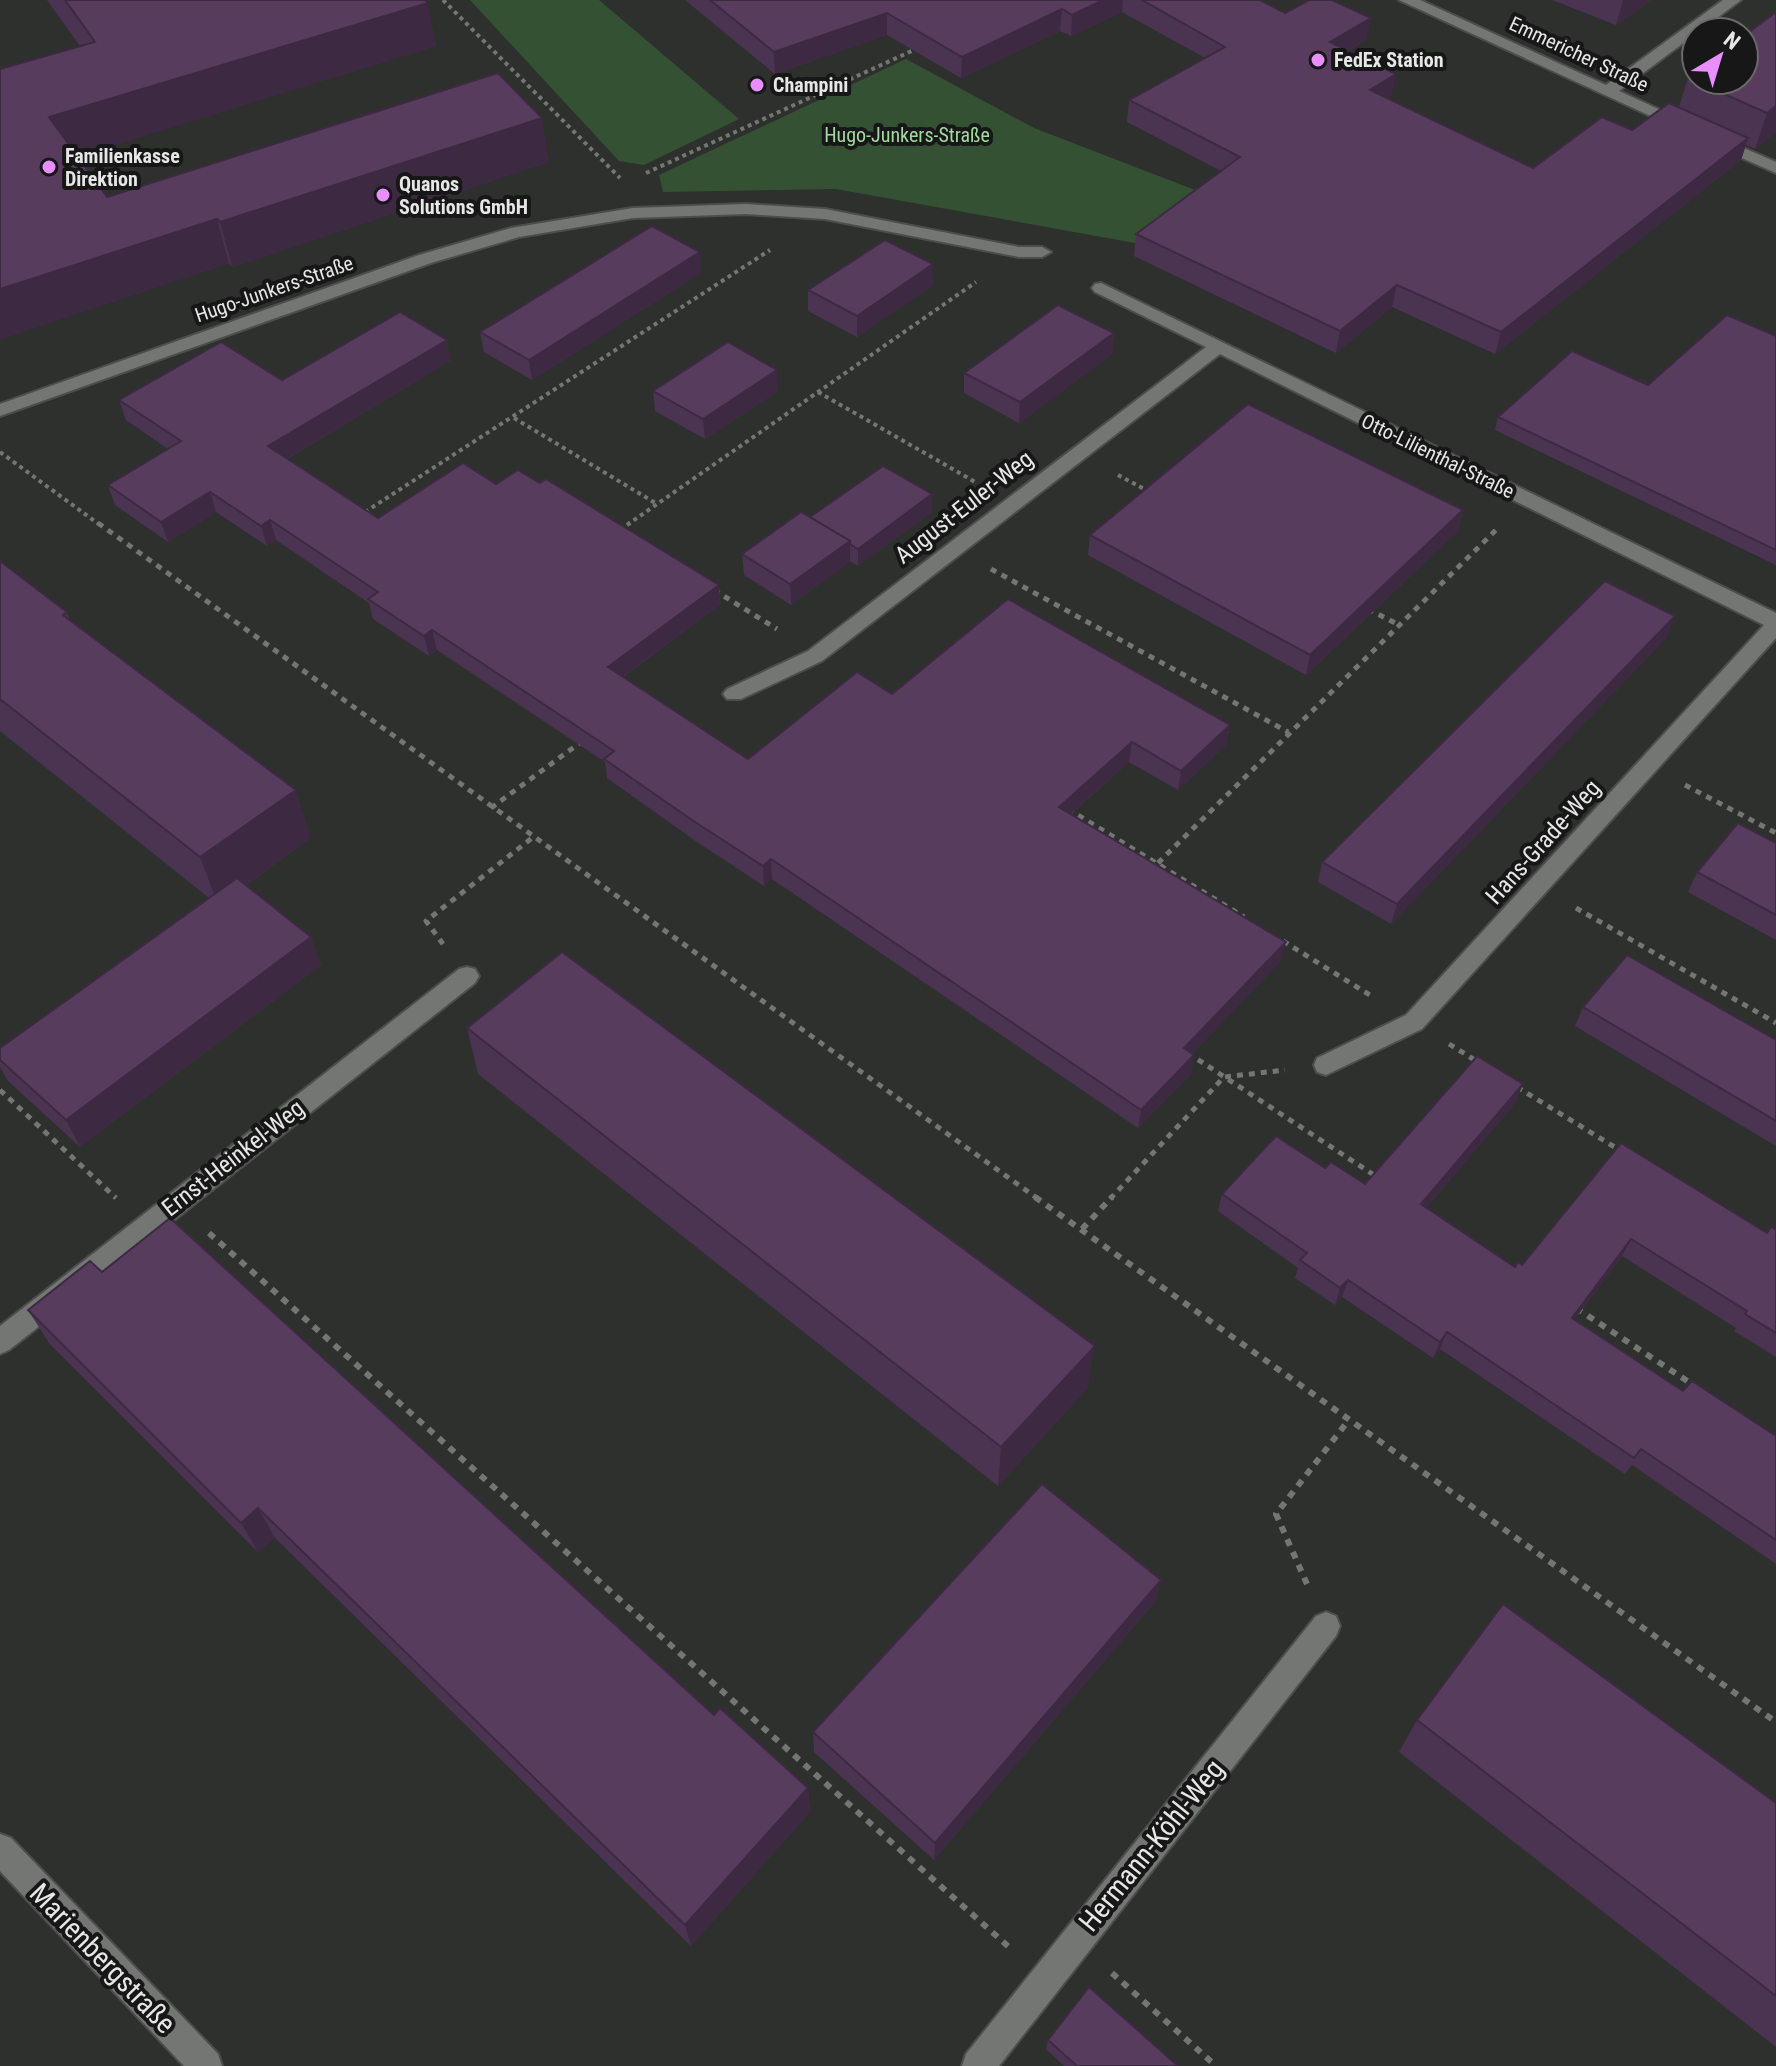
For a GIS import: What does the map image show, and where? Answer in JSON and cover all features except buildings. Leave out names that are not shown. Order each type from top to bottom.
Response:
[{"type":"street","name":"Emmericher Straße","points":[[1407,0],[1776,168]]},
{"type":"street","points":[[1607,92],[1733,0]]},
{"type":"street","name":"Hugo-Junkers-Straße","points":[[0,410],[425,259],[517,232],[633,213],[746,209],[825,214],[1019,252],[1042,252]]},
{"type":"street","name":"Otto-Lilienthal-Straße","points":[[1101,288],[1776,624]]},
{"type":"street","name":"August-Euler-Weg","points":[[734,694],[815,656],[1217,347]]},
{"type":"street","name":"Hans-Grade-Weg","points":[[1326,1065],[1414,1022],[1776,624]]},
{"type":"street","name":"Ernst-Heinkel-Weg","points":[[0,1342],[467,976]]},
{"type":"street","name":"Hermann-Köhl-Weg","points":[[978,2066],[1326,1626]]},
{"type":"street","name":"Marienbergstraße","points":[[0,1849],[206,2066]]},
{"type":"path","points":[[443,0],[584,143]]},
{"type":"path","points":[[638,177],[923,46]]},
{"type":"path","points":[[378,521],[365,512],[825,214]]},
{"type":"path","points":[[632,539],[619,531],[1019,252]]},
{"type":"path","points":[[818,392],[1012,503]]},
{"type":"path","points":[[513,417],[657,504]]},
{"type":"path","points":[[0,452],[532,838],[1348,1421],[1776,1722]]},
{"type":"path","points":[[1077,453],[1161,498]]},
{"type":"path","points":[[1158,863],[1527,500]]},
{"type":"path","points":[[953,549],[1288,732]]},
{"type":"path","points":[[712,589],[815,656]]},
{"type":"path","points":[[1357,603],[1399,625]]},
{"type":"path","points":[[491,808],[593,733]]},
{"type":"path","points":[[1648,765],[1776,833]]},
{"type":"path","points":[[1064,807],[1252,922]]},
{"type":"path","points":[[467,976],[426,921],[532,838]]},
{"type":"path","points":[[1538,886],[1776,1023]]},
{"type":"path","points":[[1279,939],[1484,1066]]},
{"type":"path","points":[[1184,1051],[1382,1180]]},
{"type":"path","points":[[1082,1230],[1224,1077],[1326,1065]]},
{"type":"path","points":[[1512,1084],[1631,1157]]},
{"type":"path","points":[[0,1090],[146,1226]]},
{"type":"path","points":[[175,1203],[1045,1979]]},
{"type":"path","points":[[1566,1301],[1697,1387]]},
{"type":"path","points":[[1326,1626],[1276,1514],[1348,1421]]},
{"type":"path","points":[[1076,1940],[1216,2066]]},
{"type":"green space","points":[[470,0],[599,0],[739,119],[644,165],[619,161]]},
{"type":"green space","name":"Hugo-Junkers-Straße","points":[[906,59],[1034,128],[1208,195],[1135,243],[836,189],[663,192],[659,175]]},
{"type":"place","name":"FedEx Station","points":[[1318,60]]},
{"type":"place","name":"Champini","points":[[757,85]]},
{"type":"place","name":"Familienkasse Direktion","points":[[49,167]]},
{"type":"place","name":"Quanos Solutions GmbH","points":[[383,195]]}]
